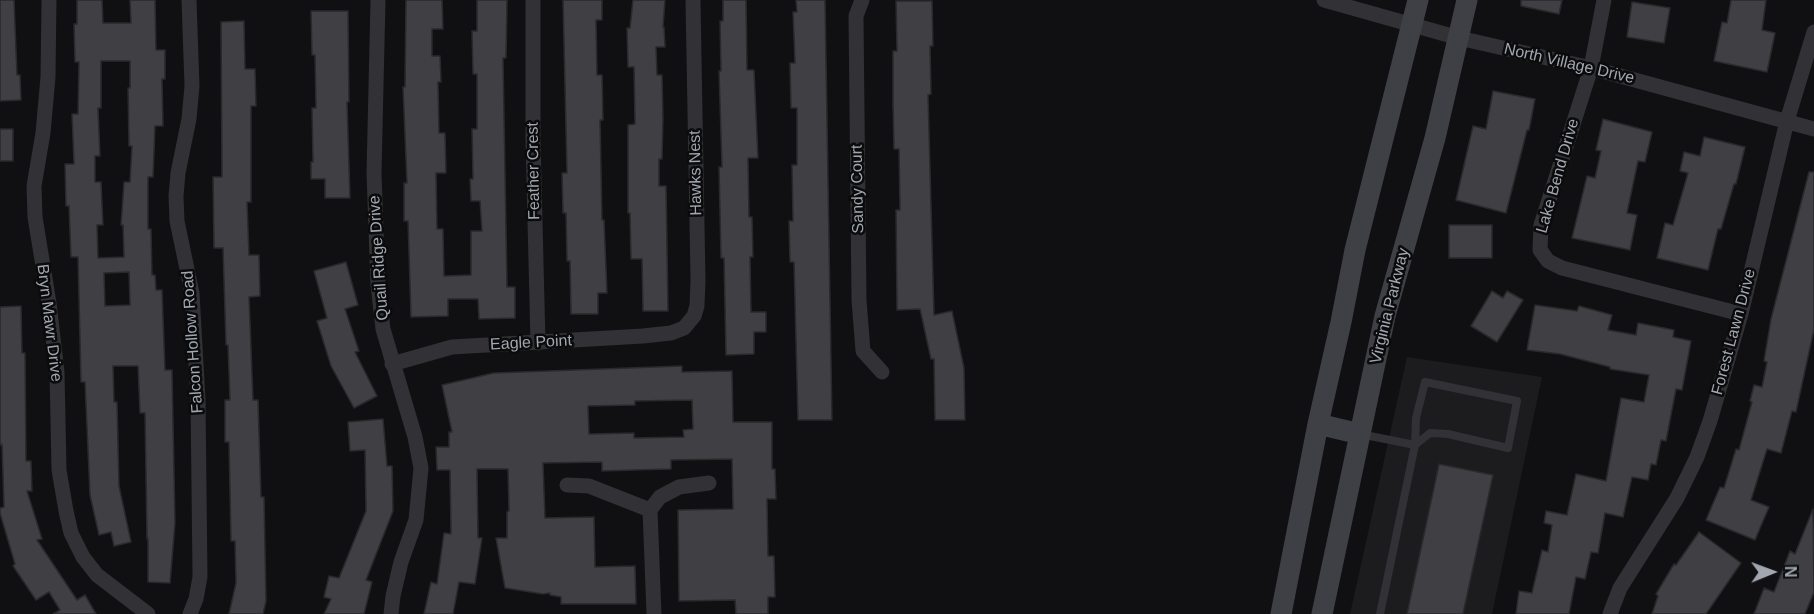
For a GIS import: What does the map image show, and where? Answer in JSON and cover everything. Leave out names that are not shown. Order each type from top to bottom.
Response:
[{"type":"main road","points":[[1281,614],[1355,250],[1418,0]]},
{"type":"main road","name":"Virginia Parkway","points":[[1322,614],[1385,316],[1435,138],[1467,0]]},
{"type":"main road","points":[[1318,424],[1360,434]]},
{"type":"street","name":"Bryn Mawr Drive","points":[[49,0],[48,77],[43,133],[34,186],[34,217],[49,303],[57,372],[59,470],[71,533],[83,557],[97,575],[148,614]]},
{"type":"street","name":"Falcon Hollow Road","points":[[189,0],[192,86],[176,196],[177,221],[192,293],[198,400],[200,577],[196,599],[190,614]]},
{"type":"street","name":"Quail Ridge Drive","points":[[378,0],[374,173],[378,285],[383,329],[415,436],[421,468],[416,520],[401,562],[391,614]]},
{"type":"street","name":"Feather Crest","points":[[533,0],[533,140],[538,343]]},
{"type":"street","name":"Hawks Nest","points":[[671,333],[684,328],[694,316],[697,306],[693,0]]},
{"type":"street","name":"Sandy Court","points":[[862,0],[856,16],[859,300],[863,351],[882,372]]},
{"type":"street","name":"North Village Drive","points":[[1324,0],[1460,38],[1591,68],[1814,129]]},
{"type":"street","name":"Lake Bend Drive","points":[[1604,0],[1591,68],[1541,225],[1539,250],[1548,261],[1562,268],[1740,314]]},
{"type":"street","name":"Forest Lawn Drive","points":[[1610,614],[1620,588],[1677,498],[1698,457],[1740,314],[1787,121],[1814,32]]},
{"type":"street","name":"Eagle Point","points":[[392,364],[452,346],[538,343],[671,333]]},
{"type":"street","points":[[654,614],[650,510],[660,497],[680,487],[709,483]]},
{"type":"street","points":[[567,484],[590,486],[650,510]]},
{"type":"lane","points":[[1360,434],[1415,445],[1430,433],[1448,434],[1508,448],[1517,401],[1425,382],[1416,418],[1415,445],[1380,614]]},
{"type":"shaded area","points":[[1407,357],[1542,377],[1492,614],[1350,614]]},
{"type":"building","points":[[0,0],[14,0],[17,75],[20,75],[21,100],[0,101]]},
{"type":"building","points":[[77,0],[102,0],[103,23],[131,23],[130,0],[155,0],[156,50],[165,50],[165,79],[162,79],[163,126],[155,126],[153,177],[148,177],[148,229],[151,229],[152,275],[155,275],[156,290],[162,290],[165,370],[172,370],[175,523],[170,583],[148,582],[145,413],[140,413],[138,366],[113,366],[114,402],[117,402],[119,486],[131,542],[114,546],[111,532],[99,535],[90,495],[85,382],[81,382],[78,257],[71,257],[69,206],[66,206],[65,164],[74,164],[72,114],[78,114],[79,62],[75,62],[74,24],[77,24]],"holes":[[[101,61],[130,61],[129,146],[132,146],[130,182],[124,182],[121,225],[123,225],[124,257],[98,258],[97,225],[103,225],[101,182],[95,182],[95,156],[100,156],[98,108],[101,108]],[[129,272],[130,305],[105,306],[104,273]]]},
{"type":"building","points":[[406,0],[442,0],[443,29],[432,29],[432,56],[440,56],[439,133],[445,133],[446,173],[436,173],[437,229],[443,229],[444,276],[471,275],[471,231],[482,231],[480,201],[471,201],[470,179],[473,179],[472,129],[477,129],[477,74],[473,74],[472,31],[477,31],[477,0],[507,0],[506,58],[503,58],[507,287],[515,287],[515,318],[479,319],[478,299],[448,299],[448,316],[411,317],[408,221],[404,221],[404,183],[407,183],[403,87],[405,87]]},
{"type":"building","points":[[563,0],[602,0],[602,20],[596,20],[597,75],[602,75],[603,120],[600,120],[602,220],[604,220],[607,293],[598,293],[598,314],[571,314],[570,261],[567,261],[566,213],[563,213],[562,173],[567,173]]},
{"type":"building","points":[[633,0],[665,0],[663,27],[665,47],[656,47],[657,75],[662,75],[662,159],[659,159],[659,186],[666,186],[668,311],[643,311],[642,259],[631,259],[630,213],[628,213],[628,125],[635,124],[634,67],[628,67],[627,28],[630,28]]},
{"type":"building","points":[[723,0],[746,0],[747,70],[754,70],[758,158],[748,158],[749,217],[752,217],[753,257],[750,257],[751,312],[766,312],[766,332],[754,332],[754,354],[726,355],[719,167],[722,167],[719,71],[721,71],[720,21],[723,21]]},
{"type":"building","points":[[796,0],[825,0],[832,420],[798,420],[794,262],[790,262],[789,221],[793,221],[792,165],[797,165],[797,108],[791,108],[790,63],[795,63],[793,12],[797,12]]},
{"type":"building","points":[[1521,0],[1562,0],[1559,14],[1521,6]]},
{"type":"building","points":[[1731,0],[1766,0],[1762,30],[1775,33],[1767,72],[1714,61],[1722,22],[1727,23]]},
{"type":"building","points":[[896,1],[932,1],[931,94],[928,95],[934,315],[952,311],[964,368],[965,420],[935,420],[934,359],[931,359],[920,309],[897,310],[896,210],[900,210],[899,149],[894,149],[893,104],[893,51],[897,51]]},
{"type":"building","points":[[1632,2],[1670,8],[1664,43],[1627,37]]},
{"type":"building","points":[[311,11],[348,11],[349,102],[347,102],[350,198],[325,198],[325,179],[311,179],[312,108],[316,108]]},
{"type":"building","points":[[244,21],[245,69],[255,69],[256,106],[251,106],[251,202],[247,202],[249,255],[259,255],[260,296],[249,297],[253,400],[258,400],[261,497],[264,497],[266,601],[263,614],[229,614],[236,583],[235,541],[231,541],[229,442],[225,442],[225,400],[230,400],[228,345],[226,345],[223,248],[214,248],[213,177],[222,177],[221,22]]},
{"type":"building","points":[[1493,91],[1535,99],[1529,130],[1527,130],[1506,213],[1456,200],[1473,126],[1486,129]]},
{"type":"building","points":[[1603,119],[1652,132],[1645,162],[1638,161],[1627,213],[1637,215],[1630,250],[1572,238],[1587,176],[1595,178],[1601,151],[1596,150]]},
{"type":"building","points":[[0,129],[13,129],[13,161],[0,161]]},
{"type":"building","points":[[1704,137],[1745,147],[1736,184],[1734,184],[1721,229],[1718,229],[1708,270],[1657,258],[1665,223],[1673,225],[1688,173],[1680,171],[1684,152],[1700,156]]},
{"type":"building","points":[[1809,172],[1814,172],[1814,329],[1796,412],[1792,411],[1781,453],[1767,449],[1751,500],[1769,507],[1755,540],[1706,520],[1720,487],[1724,488],[1736,449],[1739,450],[1752,402],[1750,401],[1754,385],[1762,387],[1771,319]]},
{"type":"building","points":[[1449,225],[1492,225],[1492,258],[1449,258]]},
{"type":"building","points":[[346,262],[358,305],[345,309],[359,351],[355,352],[377,396],[354,408],[331,366],[317,321],[327,318],[314,271]]},
{"type":"building","points":[[1492,291],[1503,298],[1507,291],[1523,300],[1497,342],[1471,326]]},
{"type":"building","points":[[1535,305],[1577,311],[1579,306],[1612,315],[1608,330],[1636,335],[1638,323],[1674,330],[1673,337],[1691,341],[1682,390],[1676,389],[1666,441],[1661,440],[1656,465],[1651,464],[1648,480],[1632,477],[1623,517],[1605,513],[1598,553],[1591,552],[1585,579],[1576,577],[1569,614],[1516,614],[1519,591],[1532,593],[1542,550],[1548,552],[1552,525],[1544,523],[1546,511],[1567,515],[1576,474],[1606,481],[1621,398],[1644,402],[1649,375],[1610,369],[1610,367],[1560,354],[1527,350]]},
{"type":"building","points":[[21,306],[22,353],[25,353],[26,461],[31,461],[32,491],[27,491],[42,539],[37,540],[77,600],[85,595],[96,614],[53,614],[60,610],[49,592],[36,600],[13,566],[15,564],[0,513],[0,508],[4,507],[2,444],[0,445],[0,307]]},
{"type":"building","points":[[682,366],[682,372],[732,371],[733,422],[772,422],[772,469],[775,469],[776,499],[767,499],[768,556],[774,556],[775,597],[768,597],[768,614],[736,614],[735,600],[679,601],[678,510],[733,509],[732,459],[671,460],[671,469],[602,471],[602,462],[543,463],[545,518],[594,517],[595,567],[635,566],[636,604],[561,604],[561,597],[550,595],[550,593],[505,588],[496,538],[507,538],[508,469],[477,469],[478,538],[482,538],[475,584],[459,582],[453,614],[424,614],[431,582],[437,584],[444,533],[451,534],[450,470],[437,470],[436,447],[449,447],[449,432],[452,432],[442,385],[494,373]],"holes":[[[692,400],[693,429],[683,430],[684,437],[634,438],[634,433],[589,434],[588,406],[635,405],[635,401]]]},
{"type":"building","points":[[383,419],[387,466],[392,466],[393,511],[366,580],[372,582],[364,614],[324,614],[331,599],[324,597],[329,576],[339,578],[366,511],[365,450],[350,451],[348,422]]},
{"type":"building","points":[[1439,464],[1493,475],[1463,614],[1407,614]]},
{"type":"building","points":[[1813,509],[1814,592],[1805,614],[1754,614],[1764,588],[1774,592],[1790,551],[1795,554]]},
{"type":"building","points":[[1699,532],[1741,563],[1706,614],[1652,614],[1658,596],[1656,594],[1674,564],[1676,565]]}]
